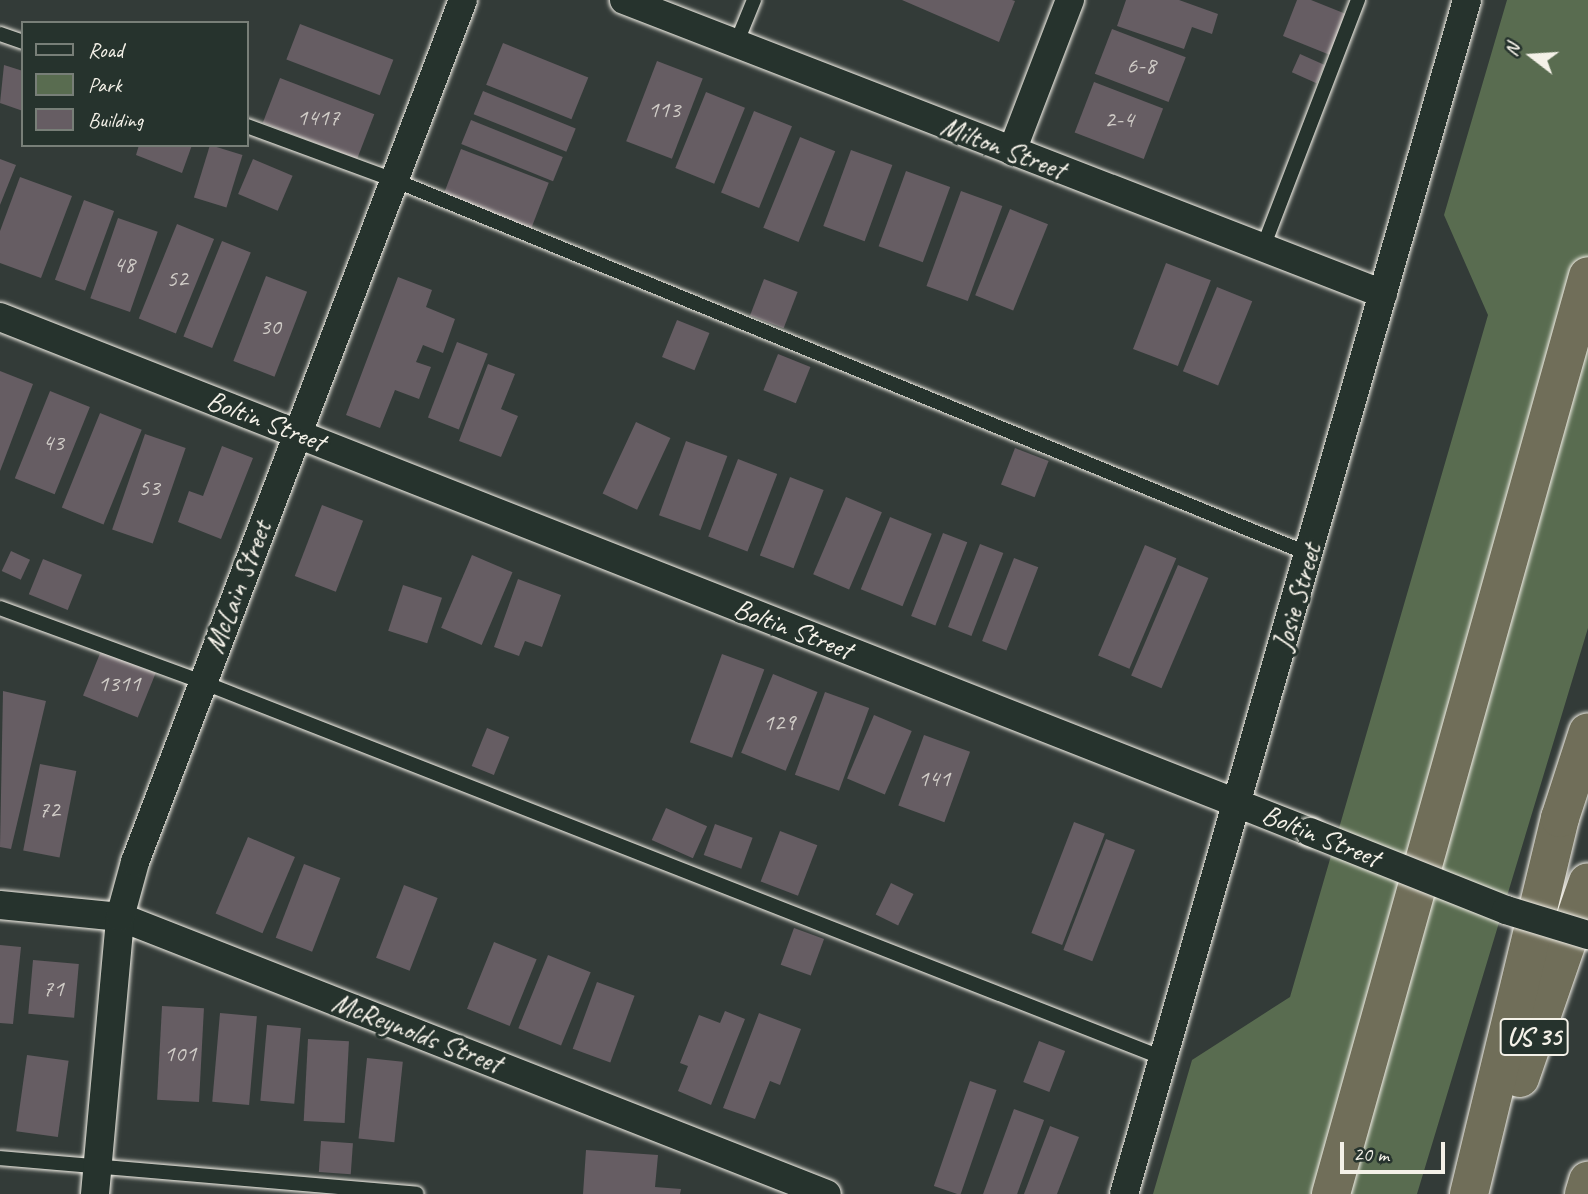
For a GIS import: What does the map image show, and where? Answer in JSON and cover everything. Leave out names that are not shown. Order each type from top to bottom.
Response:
[{"type":"highway","points":[[1331,1194],[1588,276]]},
{"type":"highway","points":[[1469,1194],[1560,818],[1588,732]]},
{"type":"highway","name":"US 35","points":[[1483,1194],[1588,882]]},
{"type":"highway","points":[[1584,1194],[1588,1181]]},
{"type":"street","name":"McLain Street","points":[[95,1194],[120,917],[135,862],[463,0]]},
{"type":"street","name":"Milton Street","points":[[624,0],[1383,295]]},
{"type":"street","points":[[1012,151],[1070,0]]},
{"type":"street","name":"Josie Street","points":[[1124,1194],[1467,0]]},
{"type":"street","name":"Boltin Street","points":[[0,317],[1506,910],[1588,935]]},
{"type":"street","name":"McReynolds Street","points":[[0,905],[120,917],[827,1194]]},
{"type":"lane","points":[[737,44],[754,0]]},
{"type":"lane","points":[[1262,250],[1358,0]]},
{"type":"lane","points":[[0,34],[21,41]]},
{"type":"lane","points":[[248,125],[394,180],[1309,554]]},
{"type":"lane","points":[[0,608],[202,682],[1163,1058]]},
{"type":"lane","points":[[0,1158],[416,1194]]},
{"type":"green space","points":[[1507,0],[1588,0],[1588,628],[1417,1194],[1153,1194],[1192,1060],[1290,997],[1488,315],[1444,215]]},
{"type":"building","points":[[902,0],[1012,0],[1015,1],[999,42]]},
{"type":"building","points":[[1126,0],[1179,0],[1218,14],[1212,34],[1192,27],[1184,49],[1117,26]]},
{"type":"building","points":[[1297,0],[1311,0],[1346,14],[1330,55],[1283,36]]},
{"type":"building","points":[[300,24],[393,60],[380,95],[286,59]]},
{"type":"building","points":[[1112,29],[1186,57],[1169,102],[1095,74]]},
{"type":"building","points":[[503,43],[588,77],[571,119],[486,85]]},
{"type":"building","points":[[1300,54],[1325,65],[1317,83],[1292,72]]},
{"type":"building","points":[[657,61],[703,79],[672,159],[626,141]]},
{"type":"building","points":[[4,65],[21,70],[21,110],[0,103]]},
{"type":"building","points":[[280,78],[374,114],[357,159],[263,123]]},
{"type":"building","points":[[1094,82],[1163,109],[1144,159],[1075,132]]},
{"type":"building","points":[[483,91],[576,128],[566,152],[474,114]]},
{"type":"building","points":[[706,92],[745,108],[714,184],[675,168]]},
{"type":"building","points":[[754,111],[792,126],[759,208],[721,193]]},
{"type":"building","points":[[471,120],[563,157],[553,181],[461,144]]},
{"type":"building","points":[[800,137],[835,151],[799,242],[763,228]]},
{"type":"building","points":[[138,147],[191,147],[182,173],[136,155]]},
{"type":"building","points":[[209,147],[243,155],[226,208],[194,198]]},
{"type":"building","points":[[461,149],[549,183],[531,228],[443,195]]},
{"type":"building","points":[[851,150],[892,165],[865,241],[823,226]]},
{"type":"building","points":[[0,159],[16,165],[0,205]]},
{"type":"building","points":[[253,159],[293,176],[278,211],[238,194]]},
{"type":"building","points":[[906,171],[950,187],[923,262],[879,246]]},
{"type":"building","points":[[20,177],[72,196],[41,278],[0,263],[0,231]]},
{"type":"building","points":[[961,191],[1002,206],[968,301],[926,286]]},
{"type":"building","points":[[84,200],[114,211],[85,291],[55,280]]},
{"type":"building","points":[[1010,209],[1048,224],[1013,311],[975,295]]},
{"type":"building","points":[[118,218],[158,232],[130,312],[90,298]]},
{"type":"building","points":[[177,224],[214,239],[176,334],[139,319]]},
{"type":"building","points":[[222,241],[251,253],[212,348],[183,336]]},
{"type":"building","points":[[1166,263],[1211,280],[1178,366],[1133,349]]},
{"type":"building","points":[[266,276],[307,292],[274,377],[233,361]]},
{"type":"building","points":[[398,277],[432,290],[426,307],[455,319],[443,353],[423,345],[416,362],[431,367],[419,399],[395,390],[380,428],[346,415]]},
{"type":"building","points":[[764,279],[798,292],[784,328],[750,315]]},
{"type":"building","points":[[1217,287],[1252,301],[1218,386],[1183,371]]},
{"type":"building","points":[[677,320],[709,333],[694,370],[662,357]]},
{"type":"building","points":[[457,342],[488,354],[459,429],[428,418]]},
{"type":"building","points":[[778,354],[810,367],[796,403],[763,390]]},
{"type":"building","points":[[488,364],[515,374],[501,409],[518,416],[501,457],[459,441]]},
{"type":"building","points":[[0,371],[33,384],[0,471]]},
{"type":"building","points":[[50,391],[90,407],[55,494],[15,478]]},
{"type":"building","points":[[100,413],[142,430],[104,524],[62,508]]},
{"type":"building","points":[[636,422],[670,438],[637,510],[603,494]]},
{"type":"building","points":[[145,434],[186,448],[153,543],[112,529]]},
{"type":"building","points":[[686,441],[727,456],[700,530],[659,515]]},
{"type":"building","points":[[222,446],[253,458],[221,539],[178,522],[189,491],[203,496]]},
{"type":"building","points":[[1015,448],[1049,461],[1035,497],[1001,484]]},
{"type":"building","points":[[738,459],[777,474],[747,552],[708,536]]},
{"type":"building","points":[[790,477],[824,490],[794,568],[760,555]]},
{"type":"building","points":[[846,497],[882,512],[849,590],[813,574]]},
{"type":"building","points":[[322,505],[363,521],[336,592],[295,576]]},
{"type":"building","points":[[890,517],[932,534],[903,606],[861,589]]},
{"type":"building","points":[[943,533],[967,542],[935,625],[911,616]]},
{"type":"building","points":[[980,544],[1003,553],[971,636],[948,627]]},
{"type":"building","points":[[1145,545],[1176,558],[1129,669],[1098,655]]},
{"type":"building","points":[[11,551],[30,560],[21,580],[2,571]]},
{"type":"building","points":[[472,555],[513,572],[482,645],[441,628]]},
{"type":"building","points":[[1014,558],[1038,567],[1006,650],[982,641]]},
{"type":"building","points":[[43,559],[82,575],[68,610],[29,594]]},
{"type":"building","points":[[1178,565],[1208,578],[1161,688],[1131,675]]},
{"type":"building","points":[[518,579],[561,595],[542,647],[525,641],[519,656],[494,647]]},
{"type":"building","points":[[403,585],[442,598],[427,643],[388,631]]},
{"type":"building","points":[[101,651],[156,673],[138,718],[83,696]]},
{"type":"building","points":[[722,654],[764,669],[732,758],[690,742]]},
{"type":"building","points":[[773,674],[818,692],[786,771],[741,753]]},
{"type":"building","points":[[3,691],[46,701],[11,849],[0,847]]},
{"type":"building","points":[[825,692],[869,708],[839,791],[795,775]]},
{"type":"building","points":[[874,715],[912,731],[885,795],[847,779]]},
{"type":"building","points":[[487,728],[509,737],[494,775],[472,766]]},
{"type":"building","points":[[924,735],[970,752],[944,822],[898,805]]},
{"type":"building","points":[[40,764],[76,771],[60,857],[23,850]]},
{"type":"building","points":[[666,808],[707,826],[693,858],[652,840]]},
{"type":"building","points":[[1074,822],[1105,834],[1062,945],[1031,933]]},
{"type":"building","points":[[715,824],[753,838],[741,869],[704,855]]},
{"type":"building","points":[[780,831],[817,845],[798,896],[761,881]]},
{"type":"building","points":[[248,837],[295,857],[263,933],[216,913]]},
{"type":"building","points":[[1106,839],[1135,850],[1092,961],[1063,950]]},
{"type":"building","points":[[304,864],[340,878],[312,952],[276,938]]},
{"type":"building","points":[[891,883],[913,894],[898,925],[876,914]]},
{"type":"building","points":[[404,885],[438,898],[410,971],[376,958]]},
{"type":"building","points":[[794,928],[824,939],[811,976],[781,965]]},
{"type":"building","points":[[494,942],[537,959],[510,1026],[467,1009]]},
{"type":"building","points":[[0,945],[21,947],[13,1024],[0,1023]]},
{"type":"building","points":[[548,955],[591,972],[561,1045],[518,1028]]},
{"type":"building","points":[[33,960],[79,964],[74,1018],[28,1014]]},
{"type":"building","points":[[597,982],[635,996],[610,1062],[573,1049]]},
{"type":"building","points":[[162,1006],[204,1008],[199,1102],[157,1100]]},
{"type":"building","points":[[725,1011],[745,1019],[711,1105],[678,1091],[688,1066],[680,1063],[699,1015],[720,1023]]},
{"type":"building","points":[[220,1013],[257,1016],[249,1105],[212,1102]]},
{"type":"building","points":[[759,1013],[801,1029],[780,1085],[770,1081],[755,1119],[723,1108]]},
{"type":"building","points":[[267,1025],[301,1028],[294,1104],[260,1101]]},
{"type":"building","points":[[308,1039],[349,1041],[345,1123],[304,1121]]},
{"type":"building","points":[[1039,1041],[1065,1051],[1049,1092],[1023,1082]]},
{"type":"building","points":[[27,1055],[69,1061],[58,1137],[16,1131]]},
{"type":"building","points":[[367,1058],[403,1062],[394,1142],[359,1139]]},
{"type":"building","points":[[970,1081],[996,1090],[961,1194],[934,1186]]},
{"type":"building","points":[[1014,1109],[1044,1120],[1017,1194],[983,1194]]},
{"type":"building","points":[[1050,1126],[1079,1137],[1057,1194],[1024,1194]]},
{"type":"building","points":[[321,1141],[353,1143],[351,1174],[319,1172]]},
{"type":"building","points":[[586,1150],[658,1155],[655,1187],[681,1189],[680,1194],[583,1194]]}]
